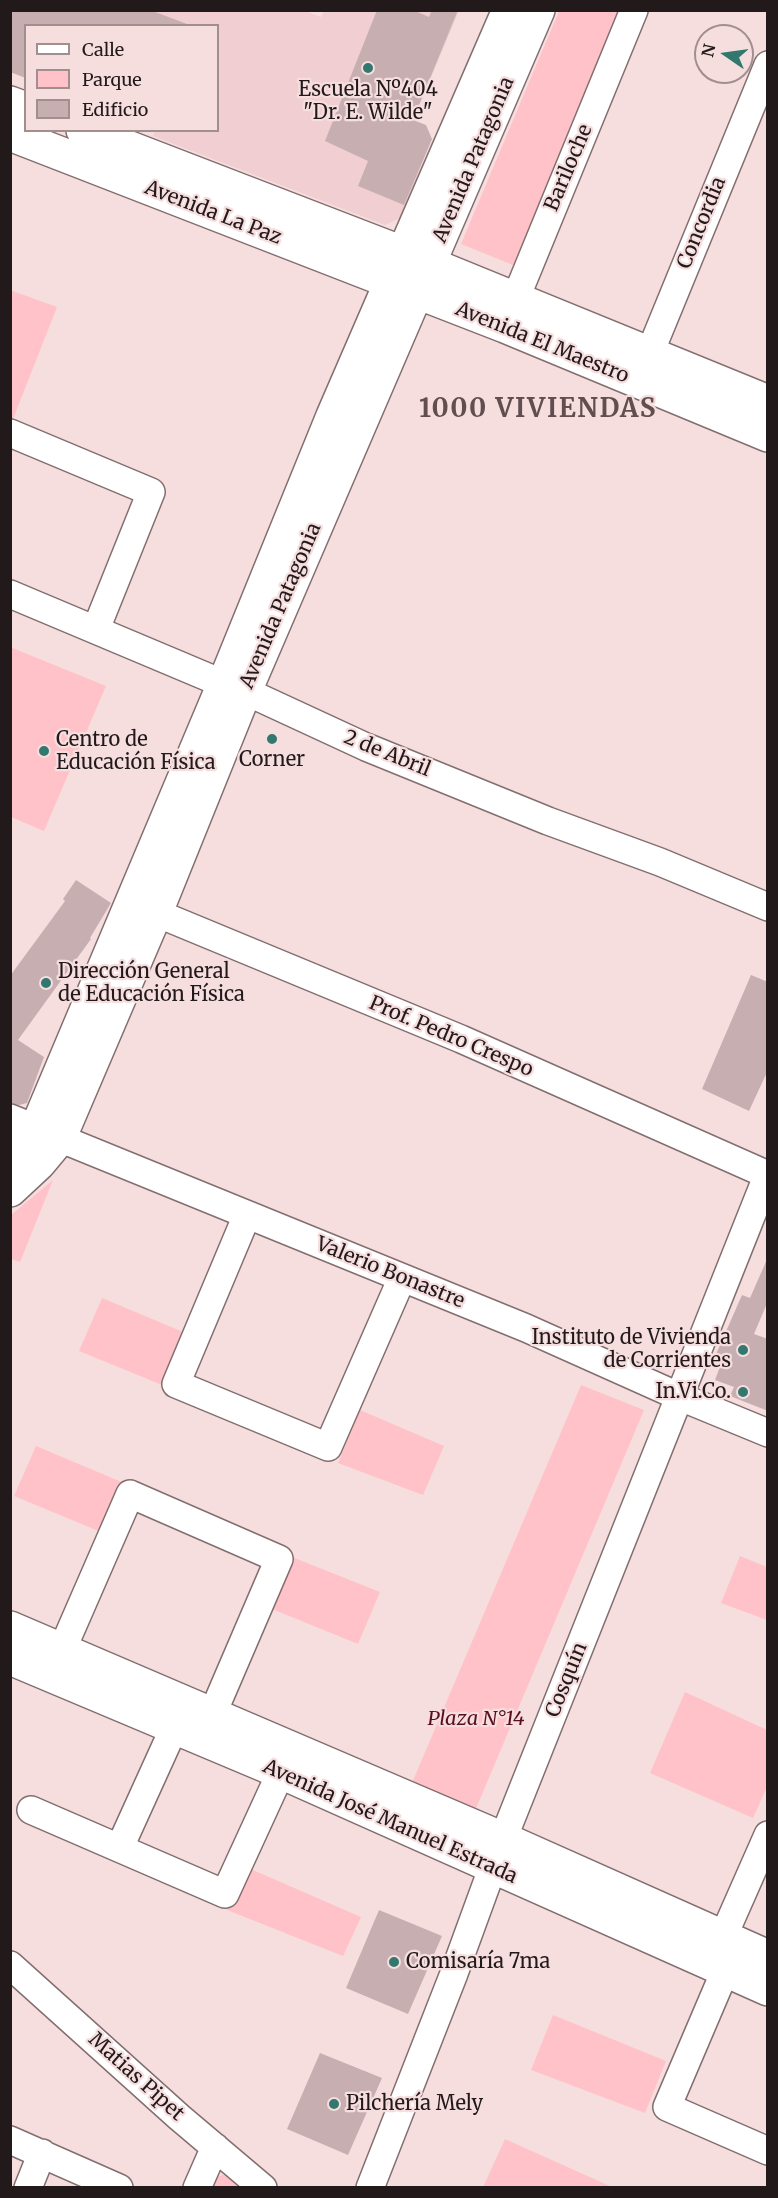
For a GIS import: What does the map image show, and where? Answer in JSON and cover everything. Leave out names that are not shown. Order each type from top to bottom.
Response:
[{"type":"main road","name":"Avenida Patagonia","points":[[10,1156],[35,1129],[144,908],[234,688],[410,273],[509,10]]},
{"type":"main road","name":"Avenida Patagonia","points":[[410,273],[537,10]]},
{"type":"main road","name":"Avenida La Paz","points":[[88,132],[410,273]]},
{"type":"main road","name":"Avenida La Paz","points":[[10,134],[410,273]]},
{"type":"main road","name":"Avenida El Maestro","points":[[410,273],[644,367],[768,402]]},
{"type":"main road","name":"Avenida El Maestro","points":[[644,367],[767,434]]},
{"type":"main road","name":"Avenida Patagonia","points":[[10,1190],[39,1163],[35,1129]]},
{"type":"main road","name":"Avenida José Manuel Estrada","points":[[10,1628],[212,1715],[498,1854],[725,1971],[768,1989]]},
{"type":"main road","name":"Avenida José Manuel Estrada","points":[[10,1658],[281,1772],[723,1937],[768,1957]]},
{"type":"street","name":"Bariloche","points":[[509,312],[634,10]]},
{"type":"street","name":"Concordia","points":[[644,367],[768,65]]},
{"type":"street","points":[[10,433],[151,492],[96,629]]},
{"type":"street","name":"2 de Abril","points":[[10,594],[234,688],[366,747],[548,821],[660,862],[768,907]]},
{"type":"street","name":"Prof. Pedro Crespo","points":[[144,908],[461,1040],[767,1175]]},
{"type":"street","name":"Valerio Bonastre","points":[[35,1129],[526,1328],[678,1396],[768,1433]]},
{"type":"street","name":"Cosquín","points":[[370,2187],[498,1854],[767,1175]]},
{"type":"street","points":[[246,1215],[176,1384],[317,1443],[328,1447],[402,1278]]},
{"type":"street","points":[[62,1650],[130,1494],[279,1559],[212,1715]]},
{"type":"street","points":[[120,1847],[174,1728]]},
{"type":"street","points":[[31,1810],[225,1894],[281,1772]]},
{"type":"street","points":[[723,1937],[768,1834]]},
{"type":"street","name":"Matias Pipet","points":[[10,1965],[263,2187]]},
{"type":"street","points":[[725,1971],[667,2107],[768,2151]]},
{"type":"street","points":[[10,2140],[119,2187]]},
{"type":"street","points":[[197,2187],[215,2147]]},
{"type":"street","points":[[28,2187],[42,2153]]},
{"type":"shaded area","points":[[303,10],[321,17],[324,11],[459,11],[413,120],[432,139],[401,218],[385,225],[153,136],[155,132],[219,132],[219,24],[24,24],[24,78],[11,72],[10,11]]},
{"type":"green space","points":[[559,11],[620,11],[513,265],[461,244]]},
{"type":"green space","points":[[10,290],[57,307],[13,419],[10,418]]},
{"type":"green space","name":"Centro de Educación Física","points":[[10,647],[106,686],[44,831],[11,817]]},
{"type":"green space","points":[[53,1180],[20,1262],[11,1259],[11,1215]]},
{"type":"green space","points":[[102,1298],[188,1334],[167,1387],[79,1351]]},
{"type":"green space","name":"Plaza N°14","points":[[581,1385],[644,1410],[472,1818],[409,1790]]},
{"type":"green space","points":[[360,1410],[444,1446],[423,1495],[338,1463]]},
{"type":"green space","points":[[36,1446],[124,1483],[101,1532],[14,1496]]},
{"type":"green space","points":[[740,1556],[767,1567],[767,1620],[721,1603]]},
{"type":"green space","points":[[292,1557],[380,1592],[358,1644],[272,1609]]},
{"type":"green space","points":[[685,1692],[767,1730],[767,1787],[753,1818],[650,1773]]},
{"type":"green space","points":[[246,1867],[361,1917],[343,1956],[227,1910]]},
{"type":"green space","points":[[553,2015],[666,2061],[645,2113],[531,2070]]},
{"type":"green space","points":[[505,2139],[612,2187],[483,2187]]},
{"type":"green space","points":[[223,2175],[242,2188],[206,2188],[215,2177]]},
{"type":"building","points":[[10,10],[150,10],[187,24],[24,24],[24,77],[10,72]]},
{"type":"building","points":[[377,10],[413,10],[429,17],[432,10],[458,10],[413,120],[426,125],[432,139],[404,205],[358,186],[368,161],[325,141]]},
{"type":"building","points":[[76,880],[111,903],[91,939],[18,1040],[44,1057],[27,1103],[19,1105],[10,1103],[10,976],[65,901],[63,899]]},
{"type":"building","points":[[751,975],[768,982],[768,1070],[749,1111],[702,1089]]},
{"type":"building","name":"Instituto de Vivienda de Corrientes","points":[[768,1257],[768,1301],[754,1334],[768,1339],[768,1411],[730,1396],[734,1387],[715,1380],[721,1364],[713,1361],[742,1295],[750,1298]]},
{"type":"building","name":"Comisaría 7ma","points":[[379,1910],[442,1936],[408,2014],[346,1988]]},
{"type":"building","name":"Pilchería Mely","points":[[320,2053],[382,2078],[348,2155],[287,2129]]},
{"type":"place","name":"Escuela Nº404 \"Dr. E. Wilde\"","points":[[368,68]]},
{"type":"place","name":"Corner","points":[[272,739]]},
{"type":"place","name":"Centro de Educación Física","points":[[44,751]]},
{"type":"place","name":"Dirección General de Educación Física","points":[[46,983]]},
{"type":"place","name":"Instituto de Vivienda de Corrientes","points":[[743,1350]]},
{"type":"place","name":"In.Vi.Co.","points":[[743,1392]]},
{"type":"place","name":"Comisaría 7ma","points":[[394,1962]]},
{"type":"place","name":"Pilchería Mely","points":[[334,2104]]},
{"type":"district","name":"1000 VIVIENDAS","points":[[538,410]]}]
